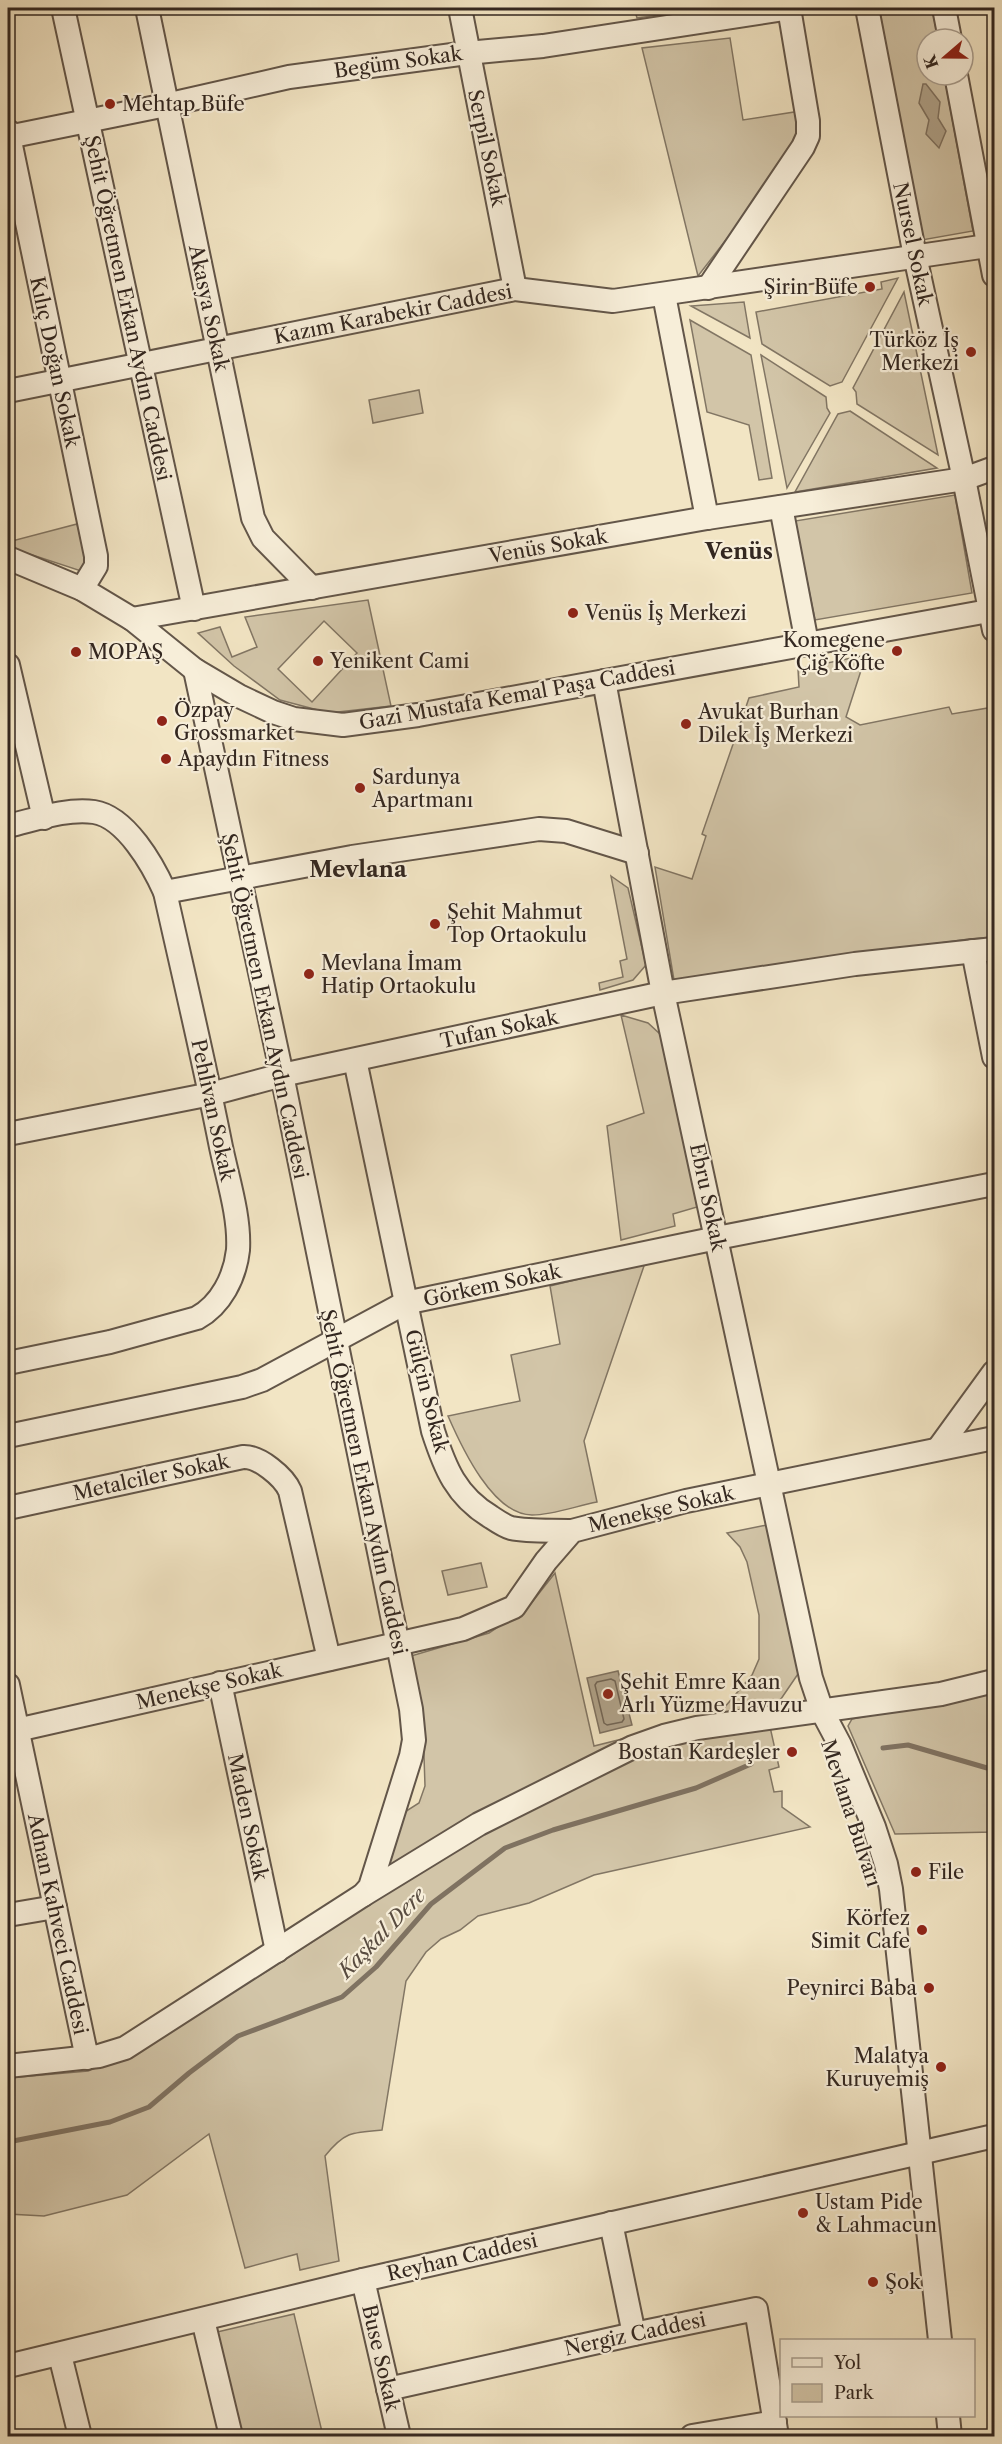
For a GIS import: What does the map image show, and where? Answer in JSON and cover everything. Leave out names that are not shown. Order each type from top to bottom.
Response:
[{"type":"street","name":"Şehit Öğretmen Erkan Aydın Caddesi","points":[[63,8],[194,609]]},
{"type":"street","name":"Akasya Sokak","points":[[147,8],[253,518],[263,538],[312,588]]},
{"type":"street","name":"Serpil Sokak","points":[[460,8],[515,289]]},
{"type":"street","name":"Begüm Sokak","points":[[8,135],[166,105],[288,77],[467,52],[543,46],[790,8]]},
{"type":"street","points":[[708,288],[803,147],[808,136],[808,121],[790,8]]},
{"type":"street","name":"Nursel Sokak","points":[[867,8],[915,256],[993,617]]},
{"type":"street","points":[[944,8],[948,27]]},
{"type":"street","points":[[958,87],[991,245],[994,275]]},
{"type":"street","name":"Kılıç Doğan Sokak","points":[[8,135],[96,556],[96,566],[82,589]]},
{"type":"street","name":"Kazım Karabekir Caddesi","points":[[8,391],[515,289],[613,301],[991,245]]},
{"type":"street","points":[[664,295],[706,518]]},
{"type":"street","name":"Venüs Sokak","points":[[132,619],[706,518],[964,479],[994,468]]},
{"type":"street","points":[[781,507],[807,643]]},
{"type":"street","name":"Gazi Mustafa Kemal Paşa Caddesi","points":[[8,558],[42,570],[82,589],[132,619],[195,670],[238,696],[273,712],[294,718],[343,725],[418,716],[807,643],[993,617]]},
{"type":"street","points":[[8,665],[44,818]]},
{"type":"street","name":"Şehit Öğretmen Erkan Aydın Caddesi","points":[[195,670],[282,1076],[334,1340],[413,1717],[414,1740],[411,1756],[370,1887],[363,1895]]},
{"type":"street","name":"Ebru Sokak","points":[[604,681],[663,993],[811,1678],[822,1711]]},
{"type":"street","name":"Pehlivan Sokak","points":[[8,826],[44,818],[96,812],[120,827],[142,850],[156,872],[165,892],[211,1094],[236,1218],[238,1248],[236,1262],[220,1298],[209,1312],[183,1324],[8,1363]]},
{"type":"street","points":[[165,892],[352,857],[540,830],[566,831],[637,853]]},
{"type":"street","points":[[984,950],[994,1057]]},
{"type":"street","name":"Tufan Sokak","points":[[8,1134],[211,1094],[282,1076],[663,993],[855,964],[984,950]]},
{"type":"street","name":"Gülçin Sokak","points":[[355,1060],[433,1431],[446,1466],[468,1501],[480,1511],[510,1527],[572,1531]]},
{"type":"street","name":"Görkem Sokak","points":[[8,1436],[242,1387],[281,1370],[405,1303],[717,1238],[994,1184]]},
{"type":"street","points":[[938,1449],[994,1372]]},
{"type":"street","name":"Menekşe Sokak","points":[[17,1730],[463,1629],[514,1607],[546,1561],[572,1531],[686,1501],[994,1437]]},
{"type":"street","name":"Metalciler Sokak","points":[[8,1508],[243,1457],[255,1458],[282,1479],[290,1491],[329,1659]]},
{"type":"street","points":[[8,2066],[87,2058],[125,2048],[363,1895],[479,1824],[633,1747],[696,1728],[941,1694],[994,1681]]},
{"type":"street","name":"Maden Sokak","points":[[220,1683],[277,1951]]},
{"type":"street","name":"Adnan Kahveci Caddesi","points":[[8,1685],[87,2058]]},
{"type":"street","name":"Mevlana Bulvarı","points":[[822,1711],[840,1745],[874,1827],[891,1889],[929,2339]]},
{"type":"street","points":[[8,1916],[55,1907]]},
{"type":"street","name":"Reyhan Caddesi","points":[[8,2366],[363,2280],[994,2136]]},
{"type":"street","name":"Mevlana Bulvarı","points":[[912,2154],[940,2339]]},
{"type":"street","points":[[611,2223],[634,2334]]},
{"type":"street","name":"Buse Sokak","points":[[363,2280],[399,2436]]},
{"type":"street","name":"Nergiz Caddesi","points":[[388,2389],[756,2309],[776,2429]]},
{"type":"street","points":[[203,2320],[231,2436]]},
{"type":"street","points":[[60,2355],[80,2436]]},
{"type":"street","points":[[936,2417],[938,2436]]},
{"type":"street","points":[[948,2417],[950,2436]]},
{"type":"street","points":[[692,2436],[776,2429]]},
{"type":"green space","points":[[634,8],[712,8],[637,18]]},
{"type":"green space","points":[[879,8],[932,8],[936,27],[915,27],[915,87],[946,87],[973,231],[922,240]]},
{"type":"green space","points":[[730,38],[743,120],[801,111],[800,144],[698,276],[642,48]]},
{"type":"green space","points":[[898,278],[842,382],[830,386],[762,344],[756,312],[882,289],[881,282]]},
{"type":"green space","points":[[904,292],[938,455],[857,404],[856,392],[853,388]]},
{"type":"green space","points":[[744,302],[750,338],[691,306]]},
{"type":"green space","points":[[690,320],[751,355],[772,478],[759,480],[749,425],[707,412]]},
{"type":"green space","points":[[761,355],[826,397],[830,413],[787,488]]},
{"type":"green space","points":[[419,390],[423,413],[373,423],[369,400]]},
{"type":"green space","points":[[850,411],[937,468],[795,492],[838,414]]},
{"type":"green space","points":[[955,495],[972,593],[815,620],[795,521]]},
{"type":"green space","points":[[77,524],[89,567],[84,572],[8,547],[8,542]]},
{"type":"green space","points":[[368,600],[391,706],[329,713],[280,700],[234,666],[198,633],[220,627],[232,657],[257,647],[245,617]],"holes":[[[324,621],[357,653],[312,702],[278,669]]]},
{"type":"green space","points":[[866,655],[846,717],[860,725],[949,707],[952,714],[994,707],[994,937],[674,980],[655,867],[692,879],[706,836],[702,834],[749,698],[799,687],[798,669]]},
{"type":"green space","points":[[611,876],[628,888],[646,965],[633,980],[600,990],[599,983],[623,977],[620,961],[627,959]]},
{"type":"green space","points":[[621,1015],[648,1023],[661,1035],[676,1090],[697,1207],[673,1214],[675,1226],[621,1240],[607,1126],[644,1113]]},
{"type":"green space","points":[[645,1263],[584,1441],[597,1502],[540,1515],[518,1512],[504,1504],[481,1478],[448,1416],[520,1401],[511,1355],[560,1344],[550,1286]]},
{"type":"green space","points":[[767,1525],[800,1671],[768,1718],[779,1767],[769,1770],[774,1792],[782,1791],[782,1807],[810,1827],[594,1875],[529,1903],[478,1916],[460,1930],[441,1939],[426,1952],[406,1981],[382,2130],[349,2135],[338,2142],[325,2156],[339,2261],[300,2270],[297,2254],[245,2268],[209,2134],[127,2195],[44,2216],[8,2214],[8,2078],[88,2071],[132,2054],[269,1970],[362,1909],[400,1815],[419,1803],[425,1786],[423,1726],[411,1656],[489,1633],[529,1606],[555,1573],[594,1746],[718,1715],[752,1675],[759,1659],[759,1615],[747,1562],[740,1547],[727,1533]]},
{"type":"green space","points":[[481,1563],[487,1587],[448,1595],[442,1571]]},
{"type":"green space","points":[[994,1691],[994,1832],[895,1834],[848,1726],[852,1719]]},
{"type":"green space","points":[[294,2314],[323,2436],[241,2436],[217,2332]]},
{"type":"water","points":[[922,87],[928,87],[940,102],[938,118],[946,131],[939,148],[926,134],[929,120],[919,103]]},
{"type":"water","name":"Şehit Emre Kaan Arlı Yüzme Havuzu","points":[[618,1671],[632,1725],[600,1733],[587,1678]]},
{"type":"waterway","name":"Kaşkal Dere","points":[[883,1748],[908,1745],[994,1770]]},
{"type":"waterway","name":"Kaşkal Dere","points":[[8,2142],[110,2122],[149,2107],[238,2036],[342,1997],[376,1967],[431,1904],[505,1848],[553,1830],[696,1788],[751,1764]]},
{"type":"place","name":"Mehtap Büfe","points":[[110,104]]},
{"type":"place","name":"Şirin Büfe","points":[[870,287]]},
{"type":"place","name":"Türköz İş Merkezi","points":[[971,352]]},
{"type":"place","name":"Venüs İş Merkezi","points":[[573,613]]},
{"type":"place","name":"Komegene Çiğ Köfte","points":[[897,651]]},
{"type":"place","name":"MOPAŞ","points":[[76,652]]},
{"type":"place","name":"Yenikent Cami","points":[[318,661]]},
{"type":"place","name":"Özpay Grossmarket","points":[[162,721]]},
{"type":"place","name":"Avukat Burhan Dilek İş Merkezi","points":[[686,724]]},
{"type":"place","name":"Apaydın Fitness","points":[[166,759]]},
{"type":"place","name":"Sardunya Apartmanı","points":[[360,788]]},
{"type":"place","name":"Şehit Mahmut Top Ortaokulu","points":[[435,924]]},
{"type":"place","name":"Mevlana İmam Hatip Ortaokulu","points":[[309,974]]},
{"type":"place","name":"Şehit Emre Kaan Arlı Yüzme Havuzu","points":[[608,1694]]},
{"type":"place","name":"Bostan Kardeşler","points":[[792,1752]]},
{"type":"place","name":"File","points":[[916,1872]]},
{"type":"place","name":"Körfez Simit Cafe","points":[[922,1930]]},
{"type":"place","name":"Peynirci Baba","points":[[929,1988]]},
{"type":"place","name":"Malatya Kuruyemiş","points":[[941,2067]]},
{"type":"place","name":"Ustam Pide & Lahmacun","points":[[803,2213]]},
{"type":"place","name":"Şok","points":[[873,2282]]},
{"type":"district","name":"Venüs","points":[[739,551]]},
{"type":"district","name":"Mevlana","points":[[358,869]]}]
